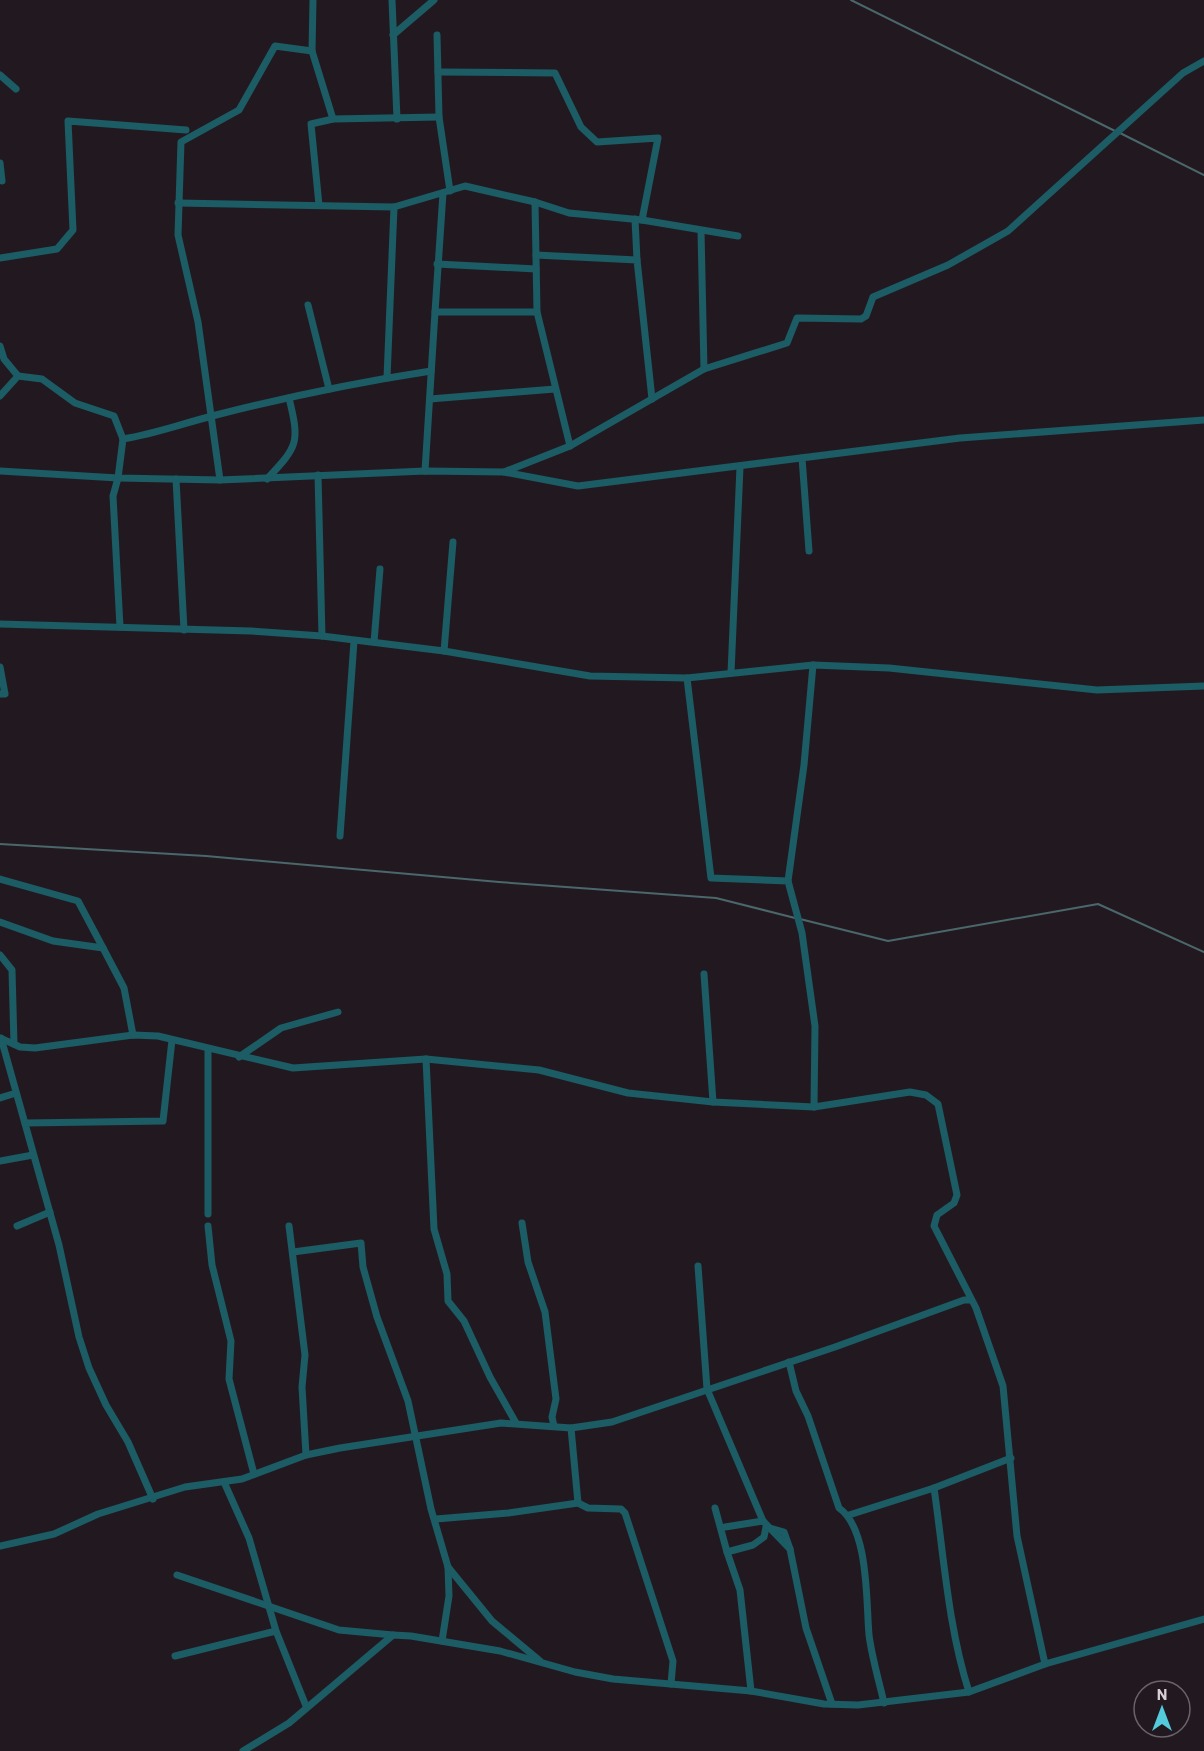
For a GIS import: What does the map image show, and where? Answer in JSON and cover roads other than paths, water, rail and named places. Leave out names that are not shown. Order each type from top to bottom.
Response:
[{"type":"street","points":[[313,0],[312,51],[333,119]]},
{"type":"street","points":[[392,0],[397,118]]},
{"type":"street","points":[[393,34],[434,0]]},
{"type":"street","points":[[425,471],[437,264],[446,192],[439,117],[437,35]]},
{"type":"street","points":[[220,480],[198,322],[178,235],[181,142],[239,110],[275,46],[312,51]]},
{"type":"street","points":[[504,472],[570,446],[704,369],[787,343],[797,318],[861,319],[866,316],[873,297],[948,266],[1008,231],[1183,73],[1204,61]]},
{"type":"street","points":[[438,72],[555,73],[581,127],[597,142],[658,138],[639,220],[637,260],[652,399]]},
{"type":"street","points":[[0,75],[16,89]]},
{"type":"street","points":[[319,205],[309,129],[311,124],[333,119],[439,117]]},
{"type":"street","points":[[0,258],[57,249],[73,230],[68,121],[186,130]]},
{"type":"street","points":[[0,163],[2,181]]},
{"type":"street","points":[[178,203],[394,207],[465,186],[535,202],[569,213],[639,220],[738,237]]},
{"type":"street","points":[[535,202],[537,312],[570,446]]},
{"type":"street","points":[[387,378],[394,207]]},
{"type":"street","points":[[701,231],[704,369]]},
{"type":"street","points":[[536,255],[637,260]]},
{"type":"street","points":[[437,264],[536,269]]},
{"type":"street","points":[[308,305],[329,389]]},
{"type":"street","points":[[435,312],[537,312]]},
{"type":"street","points":[[0,346],[4,359],[18,376],[42,379],[75,403],[114,416],[123,439],[118,478],[113,496],[120,627]]},
{"type":"street","points":[[123,439],[156,434],[212,416],[288,398],[431,370]]},
{"type":"street","points":[[0,396],[18,376]]},
{"type":"street","points":[[429,399],[555,389]]},
{"type":"street","points":[[267,479],[293,451],[295,426],[288,398]]},
{"type":"street","points":[[0,471],[118,478],[220,480],[425,471],[504,472],[578,486],[960,438],[1204,420]]},
{"type":"street","points":[[802,458],[809,551]]},
{"type":"street","points":[[730,673],[740,467]]},
{"type":"street","points":[[318,475],[322,636]]},
{"type":"street","points":[[176,479],[184,630]]},
{"type":"street","points":[[444,651],[453,542]]},
{"type":"street","points":[[374,642],[380,569]]},
{"type":"street","points":[[0,624],[322,636],[444,651],[590,676],[687,678],[813,665],[889,668],[1097,690],[1204,686]]},
{"type":"street","points":[[340,836],[354,640]]},
{"type":"street","points":[[813,665],[804,765],[788,881],[802,933],[815,1026],[813,1107]]},
{"type":"street","points":[[0,667],[5,694],[0,694]]},
{"type":"street","points":[[687,678],[711,878],[788,881]]},
{"type":"street","points":[[0,879],[78,901],[124,988],[133,1035]]},
{"type":"street","points":[[0,922],[53,941],[103,948]]},
{"type":"street","points":[[0,955],[12,970],[14,1044]]},
{"type":"street","points":[[704,974],[713,1102]]},
{"type":"street","points":[[239,1057],[281,1028],[338,1012]]},
{"type":"street","points":[[153,1499],[128,1442],[106,1405],[89,1368],[50,1212],[2,1049],[1,1038],[14,1044],[35,1048],[133,1035],[172,1040],[293,1068],[426,1059],[539,1070],[628,1093],[713,1102],[813,1107],[910,1092],[926,1095],[938,1104],[957,1195],[954,1203],[937,1215],[934,1226],[971,1300],[996,1358],[1004,1386],[1017,1536],[1045,1664]]},
{"type":"street","points":[[25,1123],[163,1121],[172,1040]]},
{"type":"street","points":[[208,1049],[208,1214]]},
{"type":"street","points":[[426,1059],[434,1229],[447,1275],[448,1300],[464,1321],[490,1377],[516,1423]]},
{"type":"street","points":[[0,1098],[16,1093]]},
{"type":"street","points":[[0,1161],[33,1155]]},
{"type":"street","points":[[17,1226],[50,1212]]},
{"type":"street","points":[[522,1223],[528,1262],[544,1312],[556,1399],[552,1417],[554,1426]]},
{"type":"street","points":[[208,1226],[212,1265],[231,1341],[229,1379],[254,1474]]},
{"type":"street","points":[[289,1226],[305,1355],[302,1387],[306,1455]]},
{"type":"street","points":[[293,1252],[361,1243],[363,1267],[377,1317],[408,1401],[448,1567],[449,1596],[442,1641]]},
{"type":"street","points":[[698,1266],[707,1389],[764,1524],[764,1537],[753,1545],[727,1552]]},
{"type":"street","points":[[0,1546],[38,1539],[98,1514],[153,1499],[185,1487],[224,1482],[254,1474],[306,1455],[416,1435],[501,1423],[572,1428],[612,1422],[964,1300],[971,1300]]},
{"type":"street","points":[[789,1362],[796,1390],[808,1416],[839,1508],[849,1515],[859,1542],[870,1637],[884,1703]]},
{"type":"street","points":[[572,1428],[578,1503]]},
{"type":"street","points":[[849,1515],[934,1488],[1011,1458]]},
{"type":"street","points":[[224,1482],[249,1538],[267,1606],[306,1707]]},
{"type":"street","points":[[934,1488],[947,1594],[958,1653],[969,1692]]},
{"type":"street","points":[[436,1520],[578,1503],[588,1508],[621,1509],[625,1513],[673,1661],[670,1684]]},
{"type":"street","points":[[715,1508],[740,1590],[751,1691]]},
{"type":"street","points":[[725,1527],[764,1524],[790,1549],[806,1628],[832,1704]]},
{"type":"street","points":[[448,1567],[492,1622],[544,1664]]},
{"type":"street","points":[[177,1575],[339,1630],[442,1641],[501,1651],[544,1664],[614,1679],[751,1691],[832,1704],[884,1703],[969,1692],[1045,1664],[1204,1619]]},
{"type":"street","points":[[176,1656],[276,1631]]},
{"type":"street","points":[[243,1751],[288,1723],[393,1635]]},
{"type":"waterway","points":[[851,0],[1115,131]]},
{"type":"waterway","points":[[1120,133],[1204,175]]},
{"type":"waterway","points":[[0,844],[206,856],[499,882],[716,898],[795,918]]},
{"type":"waterway","points":[[800,919],[888,941],[1098,904],[1204,952]]}]
